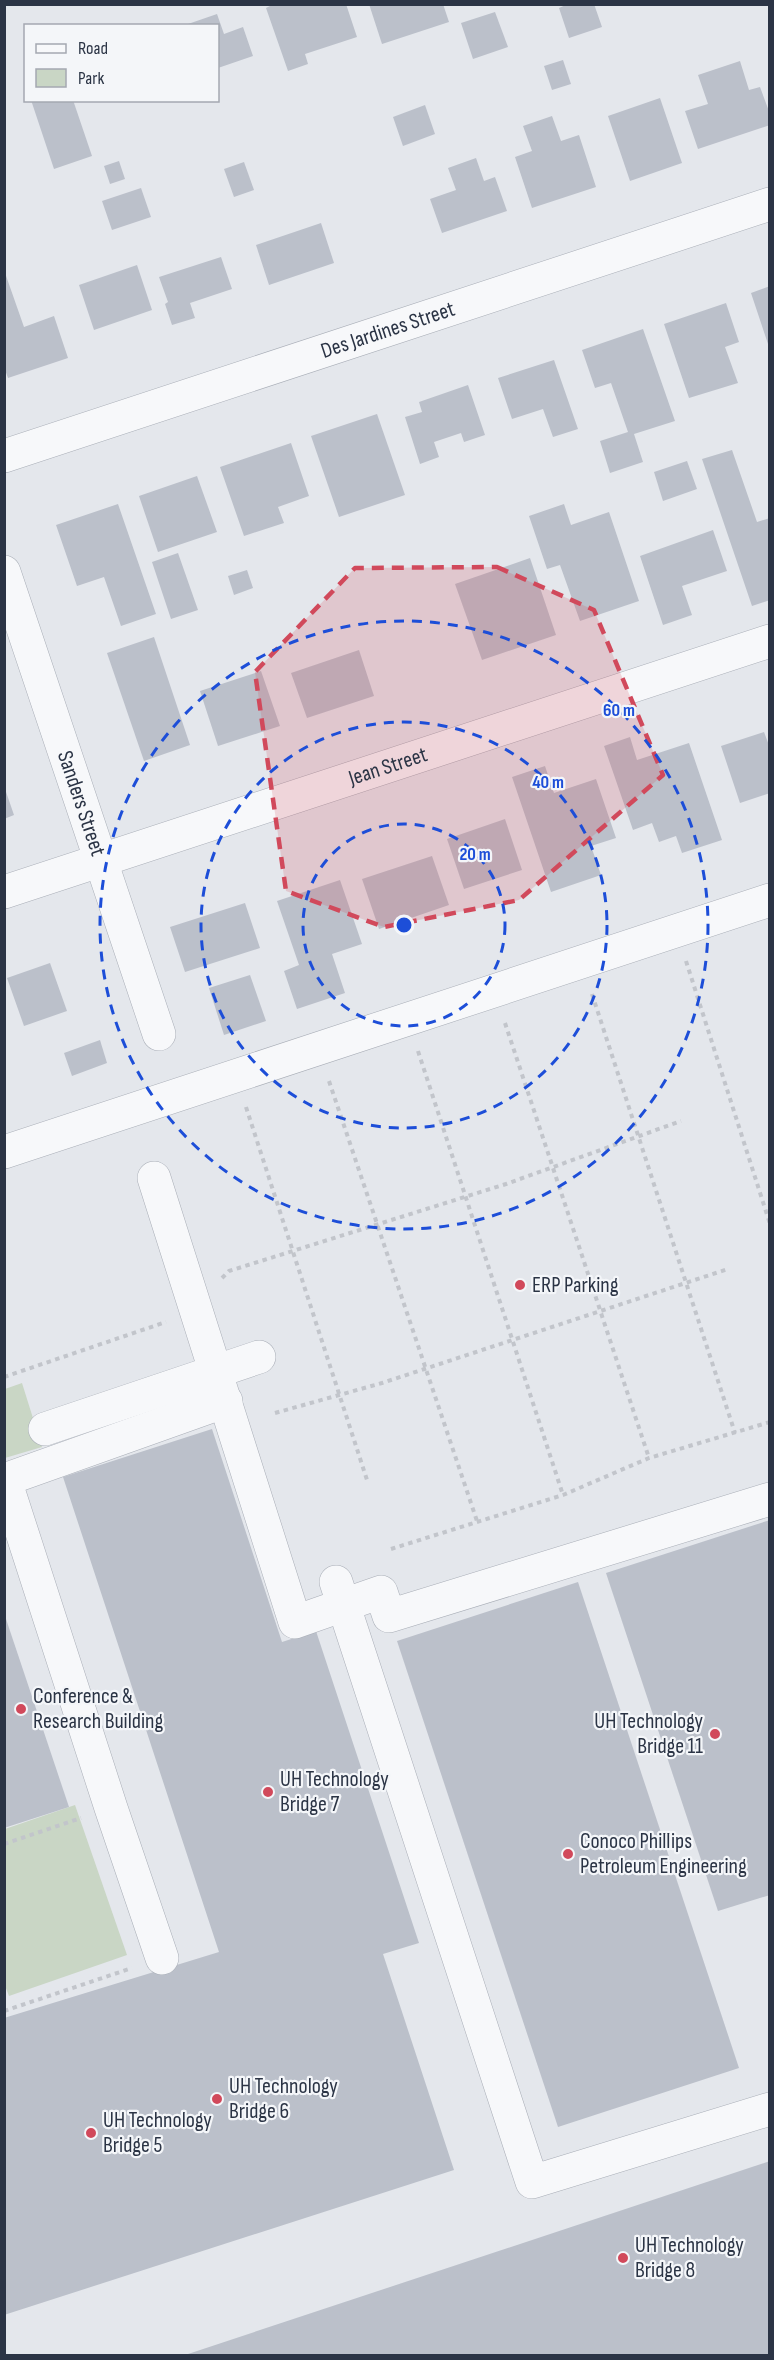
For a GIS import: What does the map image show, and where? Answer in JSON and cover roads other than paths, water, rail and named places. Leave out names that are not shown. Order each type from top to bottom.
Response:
[{"type":"street","name":"Des Jardines Street","points":[[4,456],[770,204]]},
{"type":"street","name":"Sanders Street","points":[[4,572],[159,1034]]},
{"type":"street","name":"Jean Street","points":[[4,892],[770,641]]},
{"type":"street","points":[[4,1152],[770,900]]},
{"type":"street","points":[[154,1178],[295,1622],[339,1594],[381,1592],[389,1616],[770,1498]]},
{"type":"street","points":[[45,1429],[258,1357]]},
{"type":"street","points":[[162,1958],[5,1480],[226,1401]]},
{"type":"street","points":[[339,1594],[532,2182],[770,2109]]},
{"type":"place","name":"ERP Parking","points":[[520,1285]]},
{"type":"place","name":"Conference & Research Building","points":[[21,1709]]},
{"type":"place","name":"UH Technology Bridge 11","points":[[715,1734]]},
{"type":"place","name":"UH Technology Bridge 7","points":[[268,1792]]},
{"type":"place","name":"Conoco Phillips Petroleum Engineering","points":[[568,1854]]},
{"type":"place","name":"UH Technology Bridge 6","points":[[217,2099]]},
{"type":"place","name":"UH Technology Bridge 5","points":[[91,2133]]},
{"type":"place","name":"UH Technology Bridge 8","points":[[623,2258]]}]
